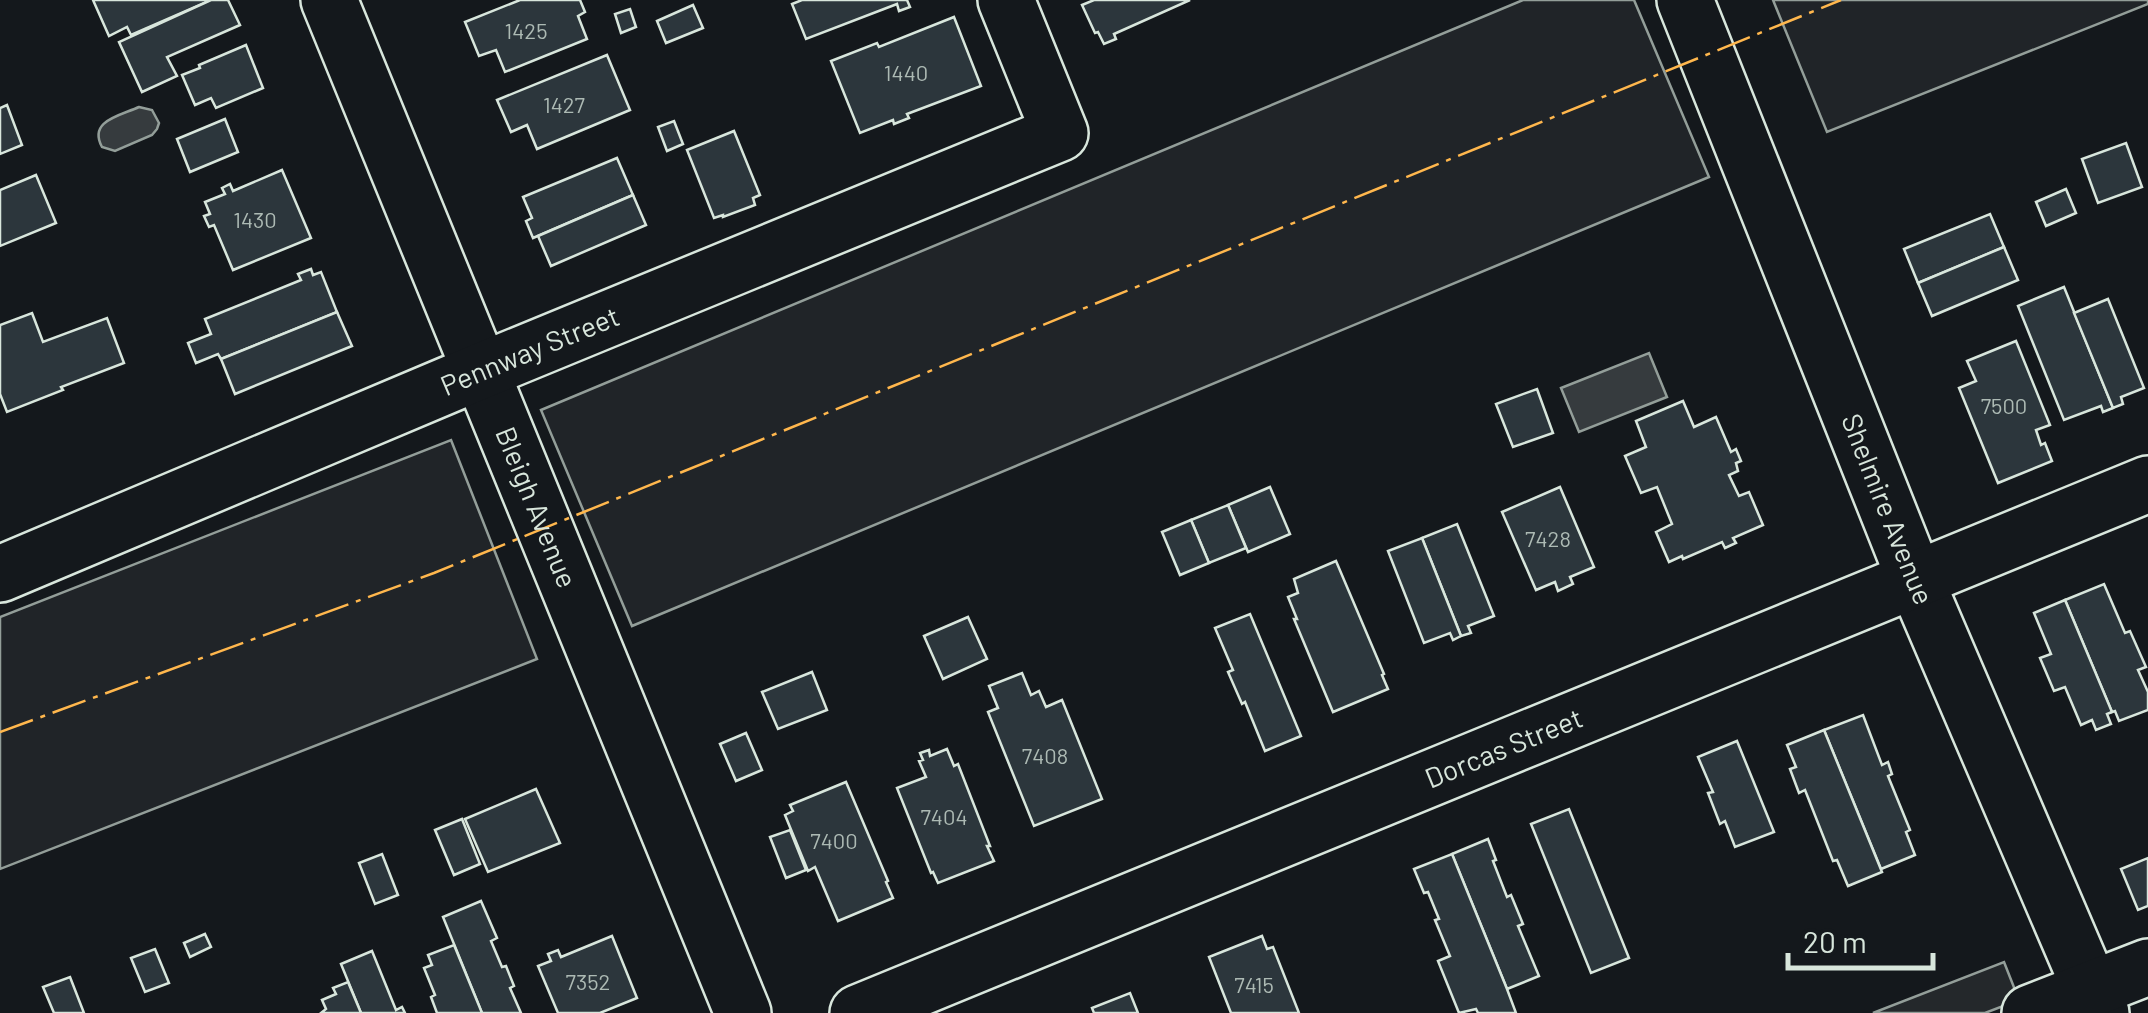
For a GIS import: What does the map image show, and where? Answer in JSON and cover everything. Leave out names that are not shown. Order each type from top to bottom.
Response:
[{"type":"street","name":"Bleigh Avenue","points":[[329,0],[743,1013]]},
{"type":"street","name":"Pennway Street","points":[[0,574],[1060,133],[1006,0]]},
{"type":"street","name":"Shelmire Avenue","points":[[1685,0],[1914,579],[2096,1001]]},
{"type":"street","name":"Dorcas Street","points":[[858,1013],[2148,484]]},
{"type":"street","points":[[2030,1013],[2096,1001],[2148,967]]},
{"type":"shaded area","points":[[1523,0],[1634,0],[1709,177],[632,626],[541,410]]},
{"type":"shaded area","points":[[1773,0],[2148,0],[2148,4],[1827,132]]},
{"type":"shaded area","points":[[139,107],[152,110],[159,123],[152,135],[115,151],[102,147],[102,125]]},
{"type":"shaded area","points":[[1649,353],[1667,397],[1579,432],[1561,388]]},
{"type":"shaded area","points":[[451,440],[537,659],[0,869],[0,617]]},
{"type":"shaded area","points":[[2004,962],[2019,1000],[1985,1013],[1873,1013]]},
{"type":"building","points":[[93,0],[211,0],[131,35],[127,27],[109,36]]},
{"type":"building","points":[[211,0],[228,0],[240,25],[167,57],[177,76],[142,92],[119,42]]},
{"type":"building","points":[[520,0],[580,0],[585,12],[578,16],[587,39],[505,72],[496,50],[479,56],[465,22]]},
{"type":"building","points":[[802,0],[907,0],[910,7],[899,11],[897,4],[806,39],[792,4]]},
{"type":"building","points":[[1094,0],[1190,0],[1114,34],[1116,39],[1104,44],[1082,5]]},
{"type":"building","points":[[693,5],[703,28],[666,43],[657,21]]},
{"type":"building","points":[[630,9],[636,27],[621,33],[615,14]]},
{"type":"building","points":[[954,17],[981,86],[907,114],[909,118],[894,124],[893,120],[860,133],[831,61]]},
{"type":"building","points":[[246,45],[263,88],[216,108],[211,98],[195,105],[182,75]]},
{"type":"building","points":[[607,55],[630,110],[537,149],[527,125],[511,132],[497,100]]},
{"type":"building","points":[[7,105],[22,145],[0,154],[0,108]]},
{"type":"building","points":[[225,119],[238,152],[190,172],[177,139]]},
{"type":"building","points":[[674,121],[683,144],[667,151],[658,127]]},
{"type":"building","points":[[734,131],[760,195],[753,198],[755,205],[714,218],[687,150]]},
{"type":"building","points":[[2126,143],[2142,187],[2098,203],[2082,159]]},
{"type":"building","points":[[617,158],[633,195],[533,238],[526,221],[532,218],[523,197]]},
{"type":"building","points":[[282,170],[311,238],[233,270],[214,225],[209,227],[204,216],[210,214],[205,202],[225,194],[222,188],[230,184],[233,191]]},
{"type":"building","points":[[36,175],[56,223],[0,246],[0,190]]},
{"type":"building","points":[[2066,189],[2076,213],[2046,226],[2036,202]]},
{"type":"building","points":[[633,195],[646,225],[551,266],[538,236]]},
{"type":"building","points":[[1990,214],[2004,247],[1918,283],[1904,249]]},
{"type":"building","points":[[2004,247],[2018,280],[1932,316],[1918,283]]},
{"type":"building","points":[[311,269],[313,275],[321,272],[337,312],[221,359],[218,354],[196,363],[188,343],[211,334],[205,319],[301,280],[298,274]]},
{"type":"building","points":[[2064,287],[2113,408],[2103,412],[2101,406],[2064,420],[2018,306]]},
{"type":"building","points":[[2108,299],[2144,388],[2121,397],[2123,404],[2113,408],[2074,313]]},
{"type":"building","points":[[337,312],[352,346],[235,394],[221,359]]},
{"type":"building","points":[[32,313],[43,342],[107,318],[124,363],[7,412],[0,394],[0,325]]},
{"type":"building","points":[[2016,341],[2050,425],[2036,430],[2052,461],[1998,483],[1959,388],[1976,381],[1967,361]]},
{"type":"building","points":[[1537,389],[1553,433],[1513,447],[1496,404]]},
{"type":"building","points":[[1683,401],[1694,427],[1716,417],[1731,452],[1736,449],[1741,461],[1736,463],[1738,471],[1729,475],[1739,496],[1749,492],[1763,525],[1733,538],[1736,543],[1725,548],[1722,542],[1669,562],[1656,532],[1672,524],[1657,487],[1641,493],[1625,456],[1646,447],[1636,421]]},
{"type":"building","points":[[1270,487],[1290,534],[1248,552],[1228,505]]},
{"type":"building","points":[[1560,487],[1594,567],[1570,577],[1573,584],[1558,591],[1555,582],[1536,590],[1502,512]]},
{"type":"building","points":[[1228,505],[1246,548],[1209,563],[1191,520]]},
{"type":"building","points":[[1191,520],[1209,563],[1180,575],[1162,532]]},
{"type":"building","points":[[1457,524],[1494,616],[1468,626],[1471,633],[1461,636],[1422,538]]},
{"type":"building","points":[[1422,538],[1461,636],[1453,640],[1450,633],[1424,643],[1388,551]]},
{"type":"building","points":[[1336,561],[1388,689],[1333,712],[1288,597],[1298,593],[1294,579]]},
{"type":"building","points":[[2104,584],[2125,633],[2130,631],[2146,667],[2138,670],[2148,692],[2148,710],[2119,721],[2065,600]]},
{"type":"building","points":[[2065,600],[2112,712],[2107,714],[2111,724],[2096,730],[2092,720],[2081,725],[2065,687],[2054,691],[2040,658],[2051,654],[2034,613]]},
{"type":"building","points":[[1250,614],[1301,736],[1265,751],[1228,672],[1233,670],[1215,628]]},
{"type":"building","points":[[968,617],[987,659],[943,679],[924,636]]},
{"type":"building","points":[[812,672],[827,710],[778,729],[762,692]]},
{"type":"building","points":[[1022,673],[1031,695],[1039,691],[1046,707],[1062,700],[1102,799],[1034,826],[988,712],[998,708],[989,686]]},
{"type":"building","points":[[1863,715],[1882,765],[1888,762],[1892,774],[1888,776],[1910,830],[1906,832],[1915,855],[1881,869],[1824,730]]},
{"type":"building","points":[[1824,730],[1882,872],[1848,886],[1837,860],[1833,861],[1805,790],[1799,793],[1790,769],[1796,767],[1787,745]]},
{"type":"building","points":[[746,733],[762,770],[736,781],[720,744]]},
{"type":"building","points":[[1737,741],[1774,832],[1735,847],[1725,821],[1720,824],[1708,793],[1713,792],[1698,757]]},
{"type":"building","points":[[947,749],[954,766],[958,764],[994,861],[938,883],[897,788],[926,777],[920,753],[929,750],[930,756]]},
{"type":"building","points":[[846,782],[893,898],[838,921],[815,867],[808,871],[785,815],[793,811],[790,805]]},
{"type":"building","points":[[536,789],[560,843],[488,872],[465,819]]},
{"type":"building","points":[[1569,809],[1629,958],[1591,973],[1531,824]]},
{"type":"building","points":[[462,819],[480,864],[454,875],[435,830]]},
{"type":"building","points":[[790,830],[806,870],[786,878],[770,837]]},
{"type":"building","points":[[1488,839],[1507,897],[1511,895],[1523,924],[1518,926],[1539,976],[1507,989],[1452,854]]},
{"type":"building","points":[[382,854],[398,895],[375,904],[359,863]]},
{"type":"building","points":[[1452,854],[1516,1013],[1478,1013],[1476,1009],[1459,1013],[1438,961],[1450,956],[1428,892],[1424,893],[1414,869]]},
{"type":"building","points":[[2148,858],[2148,906],[2138,910],[2121,869]]},
{"type":"building","points":[[481,901],[497,938],[491,941],[502,967],[506,966],[521,1013],[482,1013],[443,917]]},
{"type":"building","points":[[205,934],[211,947],[190,957],[184,943]]},
{"type":"building","points":[[612,936],[637,998],[600,1013],[558,1013],[538,966],[551,961],[548,954],[558,950],[561,957]]},
{"type":"building","points":[[1262,936],[1267,949],[1273,947],[1299,1013],[1231,1013],[1209,957]]},
{"type":"building","points":[[454,945],[482,1013],[437,1013],[431,997],[435,995],[424,968],[432,965],[428,955]]},
{"type":"building","points":[[155,949],[169,983],[145,992],[131,958]]},
{"type":"building","points":[[372,951],[396,1010],[402,1007],[405,1013],[361,1013],[341,964]]},
{"type":"building","points":[[70,977],[84,1013],[54,1013],[43,987]]},
{"type":"building","points":[[348,982],[361,1013],[321,1013],[326,1009],[322,1000],[336,994],[333,988]]},
{"type":"building","points":[[1130,993],[1138,1013],[1094,1013],[1092,1008]]},
{"type":"power","points":[[0,732],[434,573],[1841,0]]}]
